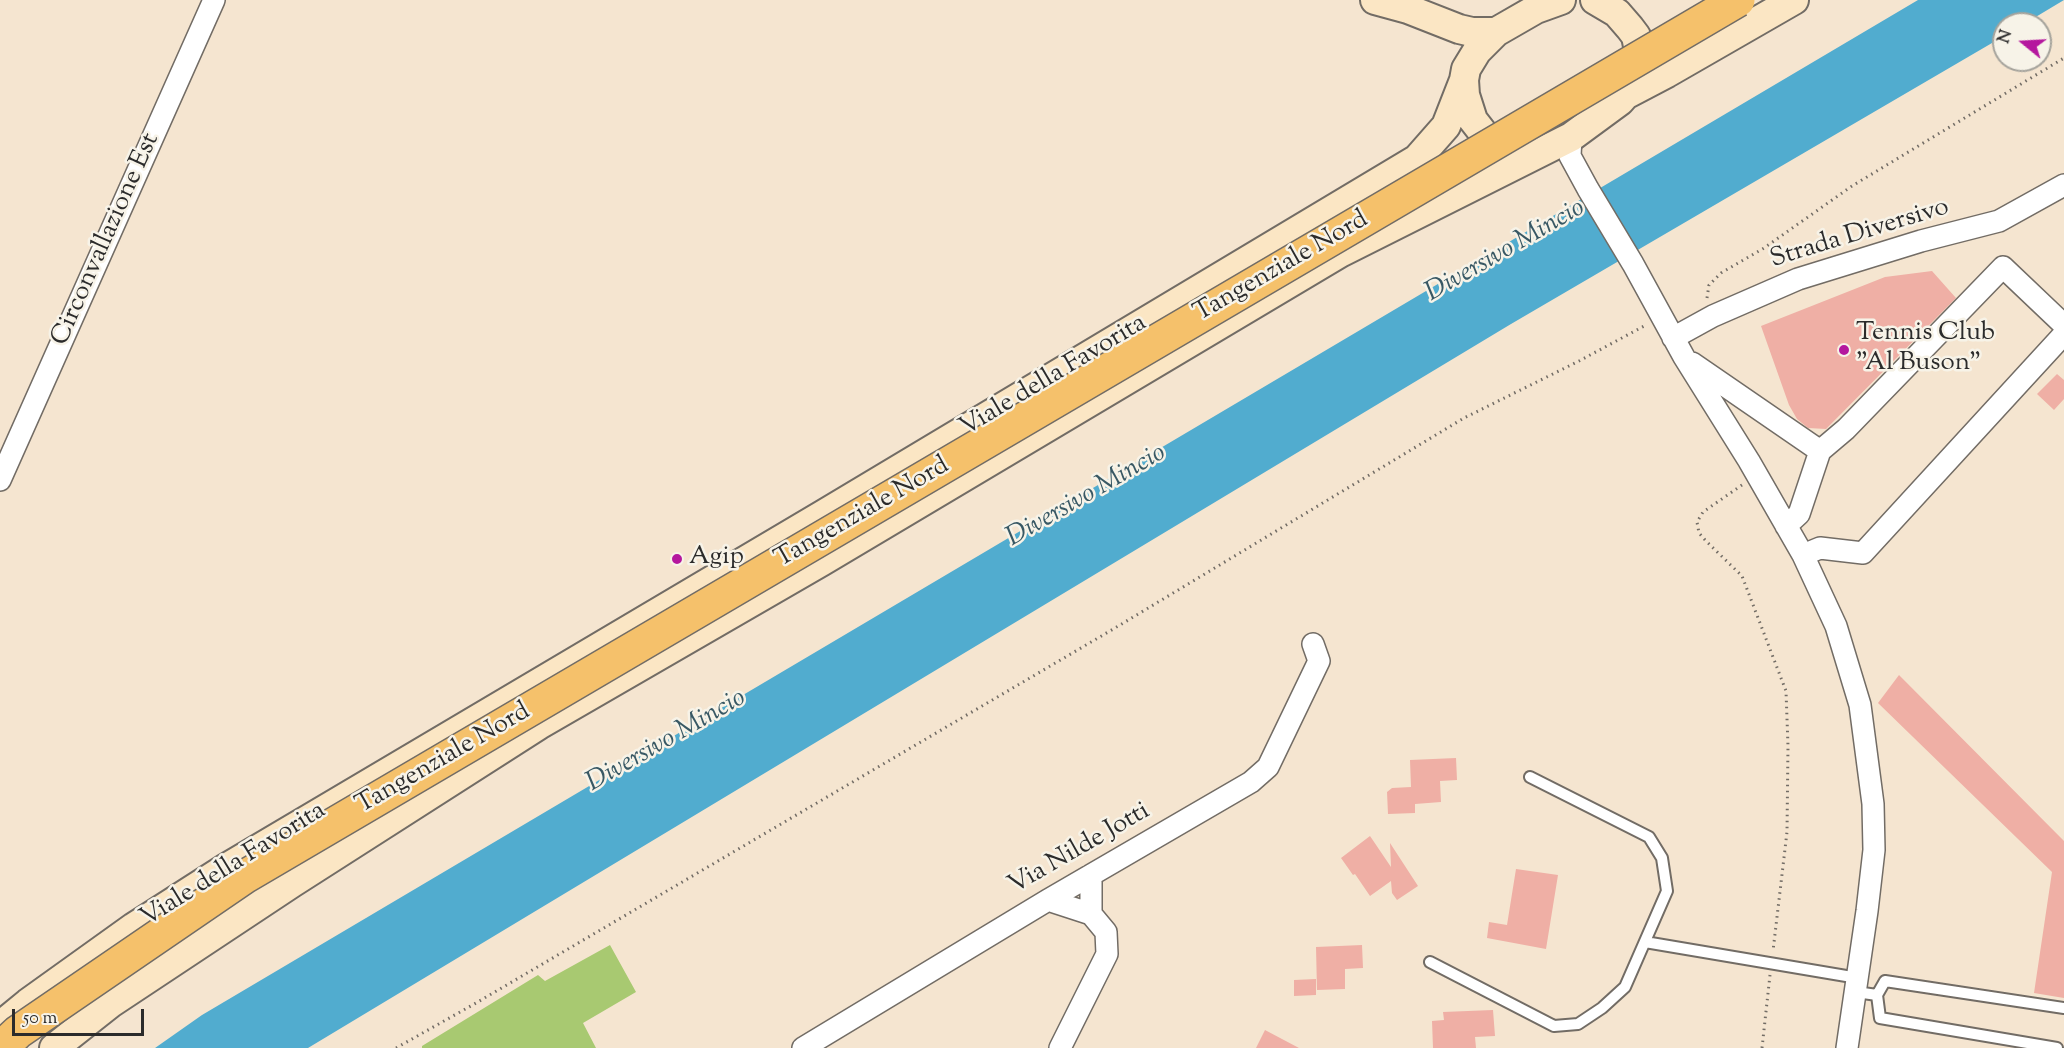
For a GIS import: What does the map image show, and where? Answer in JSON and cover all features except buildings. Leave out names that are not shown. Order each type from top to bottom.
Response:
[{"type":"highway","name":"Tangenziale Nord","points":[[1,1048],[18,1032],[246,876],[1738,0]]},
{"type":"main road","points":[[1375,0],[1472,32],[1496,32]]},
{"type":"main road","name":"Viale della Favorita","points":[[0,1026],[28,1003],[134,927],[226,868],[1417,159],[1446,126],[1465,74],[1477,51],[1496,32],[1536,9],[1561,0]]},
{"type":"main road","points":[[1595,0],[1617,13],[1636,36],[1641,66],[1635,84],[1627,94]]},
{"type":"main road","points":[[1627,94],[1794,0]]},
{"type":"main road","points":[[1445,24],[1462,49],[1469,108],[1480,130],[1487,138],[1512,153],[1556,149]]},
{"type":"main road","name":"Viale della Favorita","points":[[54,1048],[111,1003],[292,883],[539,725],[821,562],[1340,253],[1556,149],[1627,94]]},
{"type":"street","name":"Circonvallazione Est","points":[[0,480],[214,0]]},
{"type":"street","points":[[1556,149],[1588,189],[1633,264],[1684,357],[1757,475],[1803,555],[1836,626],[1860,705],[1874,822],[1864,988],[1847,1048]]},
{"type":"street","name":"Strada Diversivo","points":[[1673,338],[1713,316],[1798,279],[1921,241],[1999,221],[2064,185]]},
{"type":"street","points":[[1786,526],[1799,514],[1820,451],[1846,429],[2003,267],[2064,325]]},
{"type":"street","points":[[1803,555],[1820,548],[1863,553],[2064,334]]},
{"type":"street","points":[[1684,357],[1820,451]]},
{"type":"street","name":"Via Nilde Jotti","points":[[811,1046],[1048,900],[1251,782],[1268,768],[1319,661],[1313,644]]},
{"type":"street","points":[[1091,875],[1091,914]]},
{"type":"street","points":[[1048,900],[1091,914],[1106,932],[1107,954],[1060,1048]]},
{"type":"lane","points":[[1430,962],[1554,1026],[1578,1024],[1602,1008],[1625,987],[1667,891],[1662,858],[1649,837],[1530,777]]},
{"type":"lane","points":[[1646,942],[1772,963],[1864,988],[1886,981],[2064,1008]]},
{"type":"lane","points":[[1864,988],[1880,1018],[2057,1048]]},
{"type":"path","points":[[1713,316],[1707,304],[1709,285],[1720,273],[1764,248],[1852,186],[2064,58]]},
{"type":"path","points":[[396,1048],[1115,628],[1464,418],[1661,317]]},
{"type":"path","points":[[1757,475],[1703,512],[1697,522],[1700,533],[1706,541],[1742,576],[1786,691],[1787,832],[1762,1048]]},
{"type":"green space","points":[[610,945],[636,992],[583,1023],[596,1048],[422,1048],[538,975],[545,981]]},
{"type":"water","name":"Diversivo Mincio","points":[[1918,0],[2064,0],[2044,12],[1992,12],[1992,43],[1511,324],[308,1048],[155,1048],[202,1015]]},
{"type":"place","name":"Tennis Club \"Al Buson\"","points":[[1844,350]]},
{"type":"place","name":"Agip","points":[[677,559]]}]
